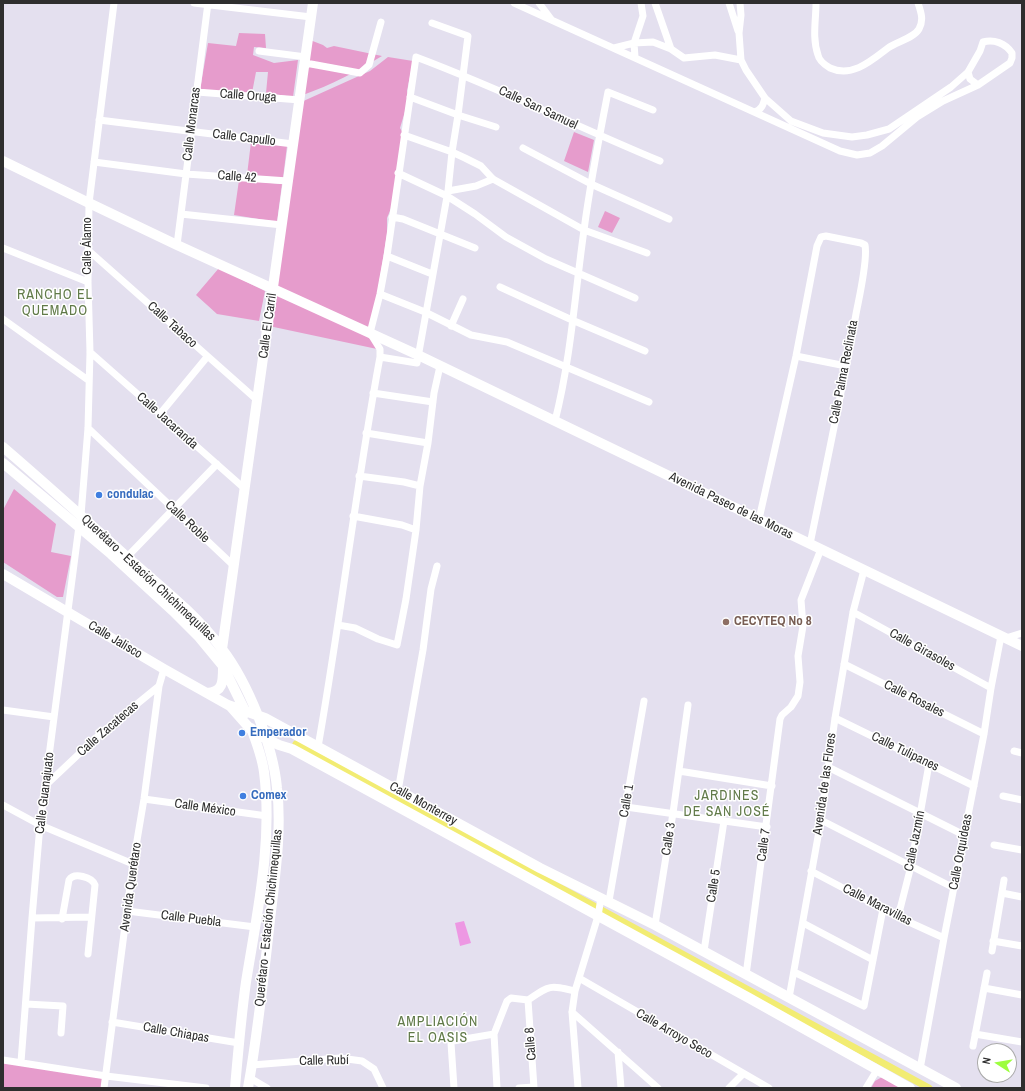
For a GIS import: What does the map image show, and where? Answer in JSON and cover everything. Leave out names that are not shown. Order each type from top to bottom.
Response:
[{"type":"main road","name":"Calle El Carril","points":[[222,649],[313,3]]},
{"type":"main road","name":"Avenida Paseo de las Moras","points":[[3,161],[273,290],[418,355],[1022,646]]},
{"type":"main road","name":"Querétaro - Estación Chichimequillas","points":[[3,447],[81,515],[189,614],[222,649],[242,682],[258,715],[277,787],[278,825],[276,874],[252,1065],[247,1088]]},
{"type":"main road","name":"Querétaro - Estación Chichimequillas","points":[[3,463],[79,526],[173,612],[199,638],[223,666],[245,711],[264,771],[266,816],[264,856],[246,984],[235,1088]]},
{"type":"main road","name":"Calle Jalisco","points":[[3,574],[164,669],[228,705],[245,711]]},
{"type":"main road","points":[[207,693],[218,690],[223,678],[223,666]]},
{"type":"main road","name":"Calle Jalisco","points":[[228,705],[252,732]]},
{"type":"main road","name":"Calle Monterrey","points":[[245,711],[258,715],[540,868],[655,925],[956,1088]]},
{"type":"main road","name":"Calle Monterrey","points":[[252,732],[279,745],[292,749],[598,915],[910,1088]]},
{"type":"main road","points":[[292,749],[290,746],[293,738],[301,738]]},
{"type":"main road","points":[[270,756],[274,747],[279,745]]},
{"type":"main road","points":[[246,984],[249,1003],[256,1004],[261,996]]},
{"type":"main road","points":[[241,1028],[243,1025],[248,1023],[252,1028],[247,1088]]},
{"type":"street","name":"Calle Álamo","points":[[81,515],[88,428],[88,380],[90,352],[88,282],[89,203],[114,3]]},
{"type":"street","points":[[194,3],[311,17]]},
{"type":"street","points":[[514,3],[525,5],[551,19],[840,151],[857,155],[870,153],[882,146],[917,118],[943,101],[978,85],[1010,63],[1012,58],[1012,53],[1009,49],[998,42],[989,40],[983,42],[980,51],[968,72],[951,87],[889,129],[852,138],[823,134],[791,121],[765,98],[746,70],[741,60],[739,33],[741,15],[740,3]]},
{"type":"street","points":[[539,3],[551,19]]},
{"type":"street","points":[[635,57],[634,43],[643,16],[641,3]]},
{"type":"street","points":[[655,3],[670,49]]},
{"type":"street","points":[[728,3],[739,33]]},
{"type":"street","points":[[817,3],[814,31],[818,56],[828,67],[835,70],[850,71],[858,69],[891,46],[914,35],[922,20],[918,3]]},
{"type":"street","name":"Calle Monarcas","points":[[177,245],[208,4]]},
{"type":"street","points":[[259,51],[305,61],[311,64],[360,73],[369,65],[381,22]]},
{"type":"street","points":[[380,357],[416,363],[447,194],[468,36],[432,22]]},
{"type":"street","points":[[614,48],[634,43],[653,42],[670,49],[684,58],[715,55],[741,60]]},
{"type":"street","name":"Calle San Samuel","points":[[410,97],[416,57],[463,74],[599,136],[660,161]]},
{"type":"street","points":[[968,72],[970,78],[978,85]]},
{"type":"street","name":"Calle Oruga","points":[[197,92],[300,100]]},
{"type":"street","points":[[555,421],[566,367],[591,184],[608,92],[653,110]]},
{"type":"street","points":[[318,747],[338,625],[366,433],[380,357],[380,349],[370,333],[380,294],[387,256],[410,97],[496,127]]},
{"type":"street","points":[[755,112],[763,105],[765,98]]},
{"type":"street","name":"Calle Capullo","points":[[99,120],[294,144]]},
{"type":"street","points":[[404,135],[452,152],[481,166],[493,180],[584,230],[646,252]]},
{"type":"street","points":[[523,148],[591,184],[669,219]]},
{"type":"street","name":"Calle 42","points":[[94,162],[186,174],[288,181]]},
{"type":"street","points":[[398,173],[447,194],[506,237],[546,259],[636,298]]},
{"type":"street","points":[[447,194],[493,180]]},
{"type":"street","points":[[181,214],[282,225]]},
{"type":"street","points":[[392,216],[475,248]]},
{"type":"street","name":"Calle Palma Reclinata","points":[[796,356],[817,246],[821,237],[826,236],[865,245],[866,250],[862,277],[846,366],[810,544]]},
{"type":"street","points":[[3,248],[88,282]]},
{"type":"street","name":"Calle Tabaco","points":[[88,250],[257,400]]},
{"type":"street","points":[[387,256],[432,274]]},
{"type":"street","points":[[500,287],[645,351]]},
{"type":"street","points":[[380,294],[425,312],[471,336],[507,342],[649,402]]},
{"type":"street","points":[[451,326],[463,299]]},
{"type":"street","points":[[3,319],[88,380]]},
{"type":"street","name":"Calle Jacaranda","points":[[90,352],[245,489]]},
{"type":"street","points":[[759,519],[796,356],[846,366]]},
{"type":"street","points":[[160,414],[207,357]]},
{"type":"street","points":[[338,625],[355,628],[385,642],[397,645],[406,599],[416,530],[420,486],[440,366]]},
{"type":"street","points":[[373,394],[433,402]]},
{"type":"street","name":"Calle Roble","points":[[88,428],[234,566]]},
{"type":"street","points":[[366,433],[428,443]]},
{"type":"street","points":[[127,557],[217,464]]},
{"type":"street","points":[[360,476],[404,482],[420,486]]},
{"type":"street","points":[[353,516],[402,525],[416,530]]},
{"type":"street","name":"Calle Guanajuato","points":[[21,1062],[40,825],[79,526]]},
{"type":"street","name":"Calle 7","points":[[746,975],[782,715],[792,707],[798,696],[800,682],[798,656],[803,626],[801,600],[821,549]]},
{"type":"street","points":[[398,791],[423,650],[431,589],[437,566]]},
{"type":"street","name":"Avenida de las Flores","points":[[790,998],[821,820],[844,664],[853,612],[864,570]]},
{"type":"street","name":"Calle Girasoles","points":[[853,612],[991,688]]},
{"type":"street","points":[[1004,637],[1022,633]]},
{"type":"street","name":"Calle Orquídeas","points":[[920,1069],[984,734],[991,688],[1004,637]]},
{"type":"street","name":"Calle Rosales","points":[[844,664],[984,734]]},
{"type":"street","points":[[159,686],[164,669]]},
{"type":"street","name":"Calle Zacatecas","points":[[46,785],[99,735],[159,686]]},
{"type":"street","name":"Avenida Querétaro","points":[[104,1088],[133,864],[144,799],[159,686]]},
{"type":"street","name":"Calle 1","points":[[578,1088],[572,1012],[575,991],[604,900],[626,807],[644,702]]},
{"type":"street","name":"Calle 3","points":[[655,925],[673,814],[688,705]]},
{"type":"street","points":[[3,710],[54,718]]},
{"type":"street","name":"Calle Tulipanes","points":[[835,718],[974,786]]},
{"type":"street","points":[[1014,751],[1022,753]]},
{"type":"street","name":"Calle Jazmín","points":[[898,917],[911,866],[929,764]]},
{"type":"street","points":[[828,767],[964,835]]},
{"type":"street","points":[[679,772],[772,786]]},
{"type":"street","points":[[1003,796],[1022,800]]},
{"type":"street","name":"Calle México","points":[[144,799],[266,816]]},
{"type":"street","points":[[3,805],[40,825],[133,864]]},
{"type":"street","points":[[626,807],[767,827]]},
{"type":"street","points":[[821,820],[954,888]]},
{"type":"street","name":"Calle 5","points":[[704,951],[724,821]]},
{"type":"street","points":[[994,845],[1022,850]]},
{"type":"street","name":"Calle Maravillas","points":[[811,871],[898,917],[944,938]]},
{"type":"street","points":[[62,919],[70,877],[75,875],[91,879],[95,885],[88,954]]},
{"type":"street","points":[[992,951],[1004,880]]},
{"type":"street","points":[[1002,893],[1022,897]]},
{"type":"street","points":[[794,972],[864,1006],[883,909]]},
{"type":"street","name":"Calle Puebla","points":[[127,911],[255,927]]},
{"type":"street","points":[[32,918],[62,919],[91,917]]},
{"type":"street","points":[[803,923],[873,960]]},
{"type":"street","points":[[993,941],[1022,946]]},
{"type":"street","points":[[973,1046],[987,972]]},
{"type":"street","name":"Calle Arroyo Seco","points":[[578,978],[769,1088]]},
{"type":"street","points":[[497,1088],[494,1034],[508,1001],[511,998],[528,1000],[546,987],[575,991]]},
{"type":"street","points":[[984,988],[1022,995]]},
{"type":"street","name":"Calle 8","points":[[528,1000],[534,1087]]},
{"type":"street","points":[[26,1004],[63,1006],[62,1033]]},
{"type":"street","points":[[572,1012],[658,1088]]},
{"type":"street","name":"Calle Chiapas","points":[[112,1022],[239,1043]]},
{"type":"street","points":[[454,1088],[451,1043],[453,1041],[494,1034]]},
{"type":"street","points":[[975,1034],[1022,1042]]},
{"type":"street","points":[[618,1052],[621,1088]]},
{"type":"street","name":"Calle Rubí","points":[[252,1065],[340,1058],[362,1061],[374,1069],[383,1088]]},
{"type":"street","points":[[3,1060],[106,1076],[206,1088]]},
{"type":"street","points":[[866,1088],[877,1070]]},
{"type":"street","points":[[729,1088],[743,1074]]},
{"type":"street","points":[[250,1078],[267,1088]]},
{"type":"street","points":[[519,1088],[534,1087]]},
{"type":"shaded area","points":[[239,33],[265,34],[266,48],[254,47],[253,55],[274,63],[298,60],[293,97],[266,93],[268,72],[256,72],[252,93],[200,90],[208,43],[236,46]]},
{"type":"shaded area","points":[[310,40],[327,48],[334,46],[382,56],[343,78],[303,95]]},
{"type":"shaded area","points":[[388,57],[413,61],[407,91],[409,98],[400,128],[404,135],[392,206],[387,218],[387,234],[371,333],[274,288],[299,103],[370,71]]},
{"type":"shaded area","points":[[574,132],[594,140],[588,172],[564,161]]},
{"type":"shaded area","points":[[251,142],[287,146],[283,178],[247,175]]},
{"type":"shaded area","points":[[239,180],[282,184],[277,222],[234,215]]},
{"type":"shaded area","points":[[605,211],[620,218],[612,233],[598,227]]},
{"type":"shaded area","points":[[219,268],[265,291],[259,321],[217,314],[196,295]]},
{"type":"shaded area","points":[[273,292],[371,338],[377,349],[269,326]]},
{"type":"shaded area","points":[[14,489],[56,524],[51,552],[71,556],[63,597],[57,597],[3,562],[3,510]]},
{"type":"shaded area","points":[[464,921],[471,943],[460,946],[455,923]]},
{"type":"shaded area","points":[[3,1061],[105,1077],[103,1088],[3,1088]]},
{"type":"shaded area","points":[[882,1077],[903,1088],[871,1088],[875,1081]]},
{"type":"waterway","points":[[296,744],[929,1088]]},
{"type":"place","name":"condulac","points":[[99,495]]},
{"type":"place","name":"CECYTEQ No 8","points":[[726,622]]},
{"type":"place","name":"Emperador","points":[[242,733]]},
{"type":"place","name":"Comex","points":[[243,796]]},
{"type":"district","name":"RANCHO EL QUEMADO","points":[[55,304]]},
{"type":"district","name":"JARDINES DE SAN JOSÉ","points":[[727,804]]},
{"type":"district","name":"AMPLIACIÓN EL OASIS","points":[[438,1030]]}]
